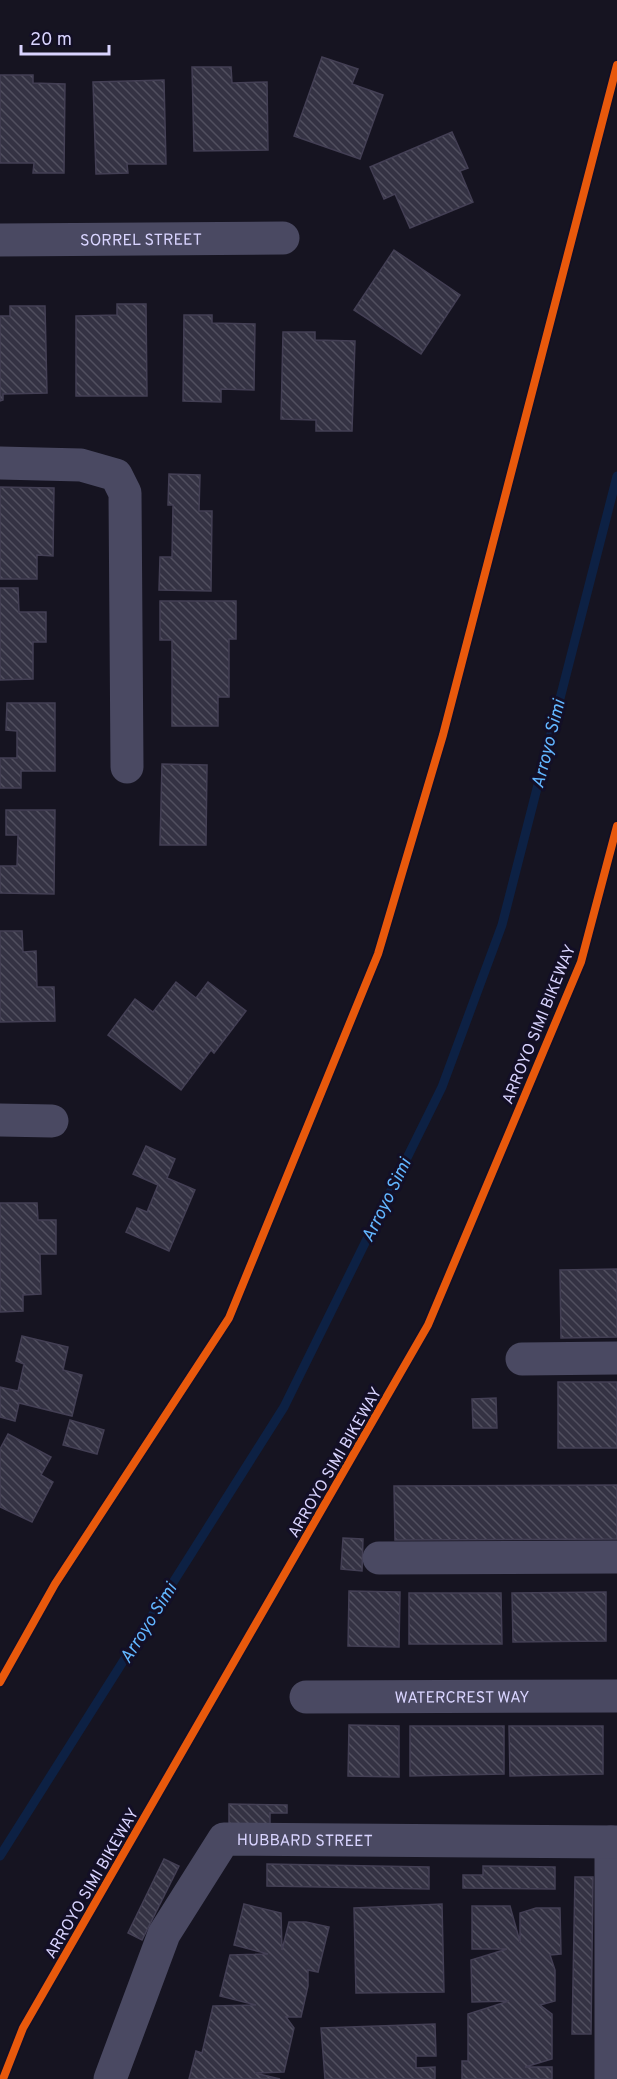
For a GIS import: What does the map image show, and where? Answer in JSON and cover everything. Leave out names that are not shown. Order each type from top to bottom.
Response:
[{"type":"street","name":"SORREL STREET","points":[[0,240],[283,238]]},
{"type":"street","points":[[0,463],[81,465],[116,475],[125,493],[127,767]]},
{"type":"street","points":[[0,1120],[52,1121]]},
{"type":"street","points":[[522,1359],[617,1358]]},
{"type":"street","points":[[379,1558],[617,1557]]},
{"type":"street","name":"WATERCREST WAY","points":[[306,1696],[617,1696]]},
{"type":"street","name":"HUBBARD STREET","points":[[110,2079],[164,1934],[224,1839],[614,1842]]},
{"type":"street","points":[[611,2079],[614,1842]]},
{"type":"building","points":[[322,57],[358,69],[352,84],[383,95],[360,159],[294,136]]},
{"type":"building","points":[[192,67],[231,67],[232,83],[267,82],[268,150],[194,151]]},
{"type":"building","points":[[0,75],[33,75],[33,83],[65,84],[64,173],[33,173],[34,163],[0,163]]},
{"type":"building","points":[[164,80],[166,164],[127,164],[128,173],[96,174],[93,82]]},
{"type":"building","points":[[452,132],[468,168],[460,171],[473,202],[410,228],[395,194],[384,199],[370,167]]},
{"type":"building","points":[[394,250],[460,295],[421,354],[354,310]]},
{"type":"building","points":[[117,304],[146,304],[147,396],[76,396],[76,316],[117,315]]},
{"type":"building","points":[[10,306],[45,306],[47,393],[3,394],[3,400],[0,401],[0,316],[10,316]]},
{"type":"building","points":[[184,315],[212,315],[212,323],[255,324],[254,390],[221,389],[221,402],[183,401]]},
{"type":"building","points":[[283,332],[315,332],[315,340],[355,341],[352,431],[316,431],[316,420],[281,419]]},
{"type":"building","points":[[169,474],[200,475],[199,511],[212,511],[211,591],[159,590],[160,557],[172,557],[173,505],[168,505]]},
{"type":"building","points":[[0,487],[54,488],[53,556],[37,555],[37,579],[0,579]]},
{"type":"building","points":[[0,588],[18,588],[19,612],[46,612],[46,642],[33,642],[33,679],[0,680]]},
{"type":"building","points":[[160,601],[236,601],[236,639],[229,639],[229,697],[218,697],[218,726],[172,726],[172,640],[160,640]]},
{"type":"building","points":[[7,703],[55,703],[55,771],[21,771],[21,788],[0,788],[0,758],[17,758],[17,731],[6,730]]},
{"type":"building","points":[[162,764],[207,765],[206,845],[160,845]]},
{"type":"building","points":[[6,810],[55,810],[54,894],[0,893],[0,866],[17,866],[18,835],[6,835]]},
{"type":"building","points":[[0,931],[22,931],[23,952],[36,951],[37,987],[54,987],[55,1021],[0,1022]]},
{"type":"building","points":[[176,982],[196,998],[208,982],[246,1011],[214,1053],[211,1050],[181,1090],[108,1035],[135,999],[153,1012]]},
{"type":"building","points":[[146,1146],[175,1159],[167,1178],[195,1190],[169,1251],[126,1232],[137,1208],[147,1212],[158,1185],[133,1174]]},
{"type":"building","points":[[0,1203],[37,1203],[38,1220],[56,1220],[56,1254],[40,1254],[41,1294],[23,1295],[23,1311],[0,1312]]},
{"type":"building","points":[[617,1269],[617,1337],[561,1338],[560,1270]]},
{"type":"building","points":[[22,1336],[68,1347],[63,1370],[82,1375],[72,1416],[19,1403],[15,1421],[0,1417],[0,1387],[18,1391],[24,1364],[16,1361]]},
{"type":"building","points":[[558,1382],[617,1382],[617,1448],[558,1448]]},
{"type":"building","points":[[496,1398],[497,1428],[473,1428],[472,1399]]},
{"type":"building","points":[[70,1420],[104,1430],[97,1454],[63,1445]]},
{"type":"building","points":[[8,1434],[51,1457],[41,1475],[53,1482],[32,1522],[0,1507],[0,1449]]},
{"type":"building","points":[[617,1485],[617,1539],[395,1540],[394,1486]]},
{"type":"building","points":[[343,1538],[363,1539],[362,1571],[341,1569]]},
{"type":"building","points":[[349,1591],[400,1592],[399,1647],[348,1646]]},
{"type":"building","points":[[606,1592],[606,1641],[513,1642],[512,1593]]},
{"type":"building","points":[[409,1593],[501,1593],[502,1644],[409,1644]]},
{"type":"building","points":[[349,1725],[399,1726],[399,1777],[348,1776]]},
{"type":"building","points":[[410,1726],[504,1726],[504,1774],[410,1776]]},
{"type":"building","points":[[509,1726],[603,1726],[603,1774],[510,1776]]},
{"type":"building","points":[[229,1804],[287,1805],[287,1813],[270,1813],[270,1825],[229,1824]]},
{"type":"building","points":[[164,1859],[179,1866],[142,1940],[128,1933]]},
{"type":"building","points":[[267,1864],[429,1867],[429,1889],[267,1886]]},
{"type":"building","points":[[483,1866],[555,1867],[555,1889],[463,1888],[463,1875],[483,1875]]},
{"type":"building","points":[[575,1877],[593,1877],[591,2034],[572,2034]]},
{"type":"building","points":[[244,1904],[281,1913],[282,1950],[289,1922],[306,1922],[329,1927],[318,1972],[308,1970],[308,1986],[301,2017],[286,2017],[294,2028],[284,2072],[255,2073],[280,2079],[189,2079],[196,2051],[202,2053],[213,2006],[256,2005],[220,1996],[230,1955],[268,1954],[234,1945]]},
{"type":"building","points":[[442,1904],[444,1992],[356,1993],[354,1908]]},
{"type":"building","points":[[472,1906],[510,1906],[520,1942],[520,1913],[536,1908],[560,1908],[561,1954],[550,1955],[555,1970],[555,2001],[540,2005],[552,2014],[552,2059],[525,2067],[552,2067],[552,2079],[462,2079],[462,2061],[468,2061],[468,2014],[509,2001],[472,2002],[471,1960],[507,1949],[472,1949]]},
{"type":"building","points":[[435,2024],[436,2056],[416,2056],[416,2068],[435,2067],[435,2079],[325,2079],[321,2028]]},
{"type":"waterway","name":"Arroyo Simi","points":[[0,1856],[284,1407],[442,1087],[502,925],[617,476]]},
{"type":"cycle path","points":[[0,1682],[55,1584],[229,1318],[378,954],[443,735],[617,65]]},
{"type":"cycle path","name":"ARROYO SIMI BIKEWAY","points":[[3,2079],[23,2028],[428,1325],[581,962],[617,826]]}]
